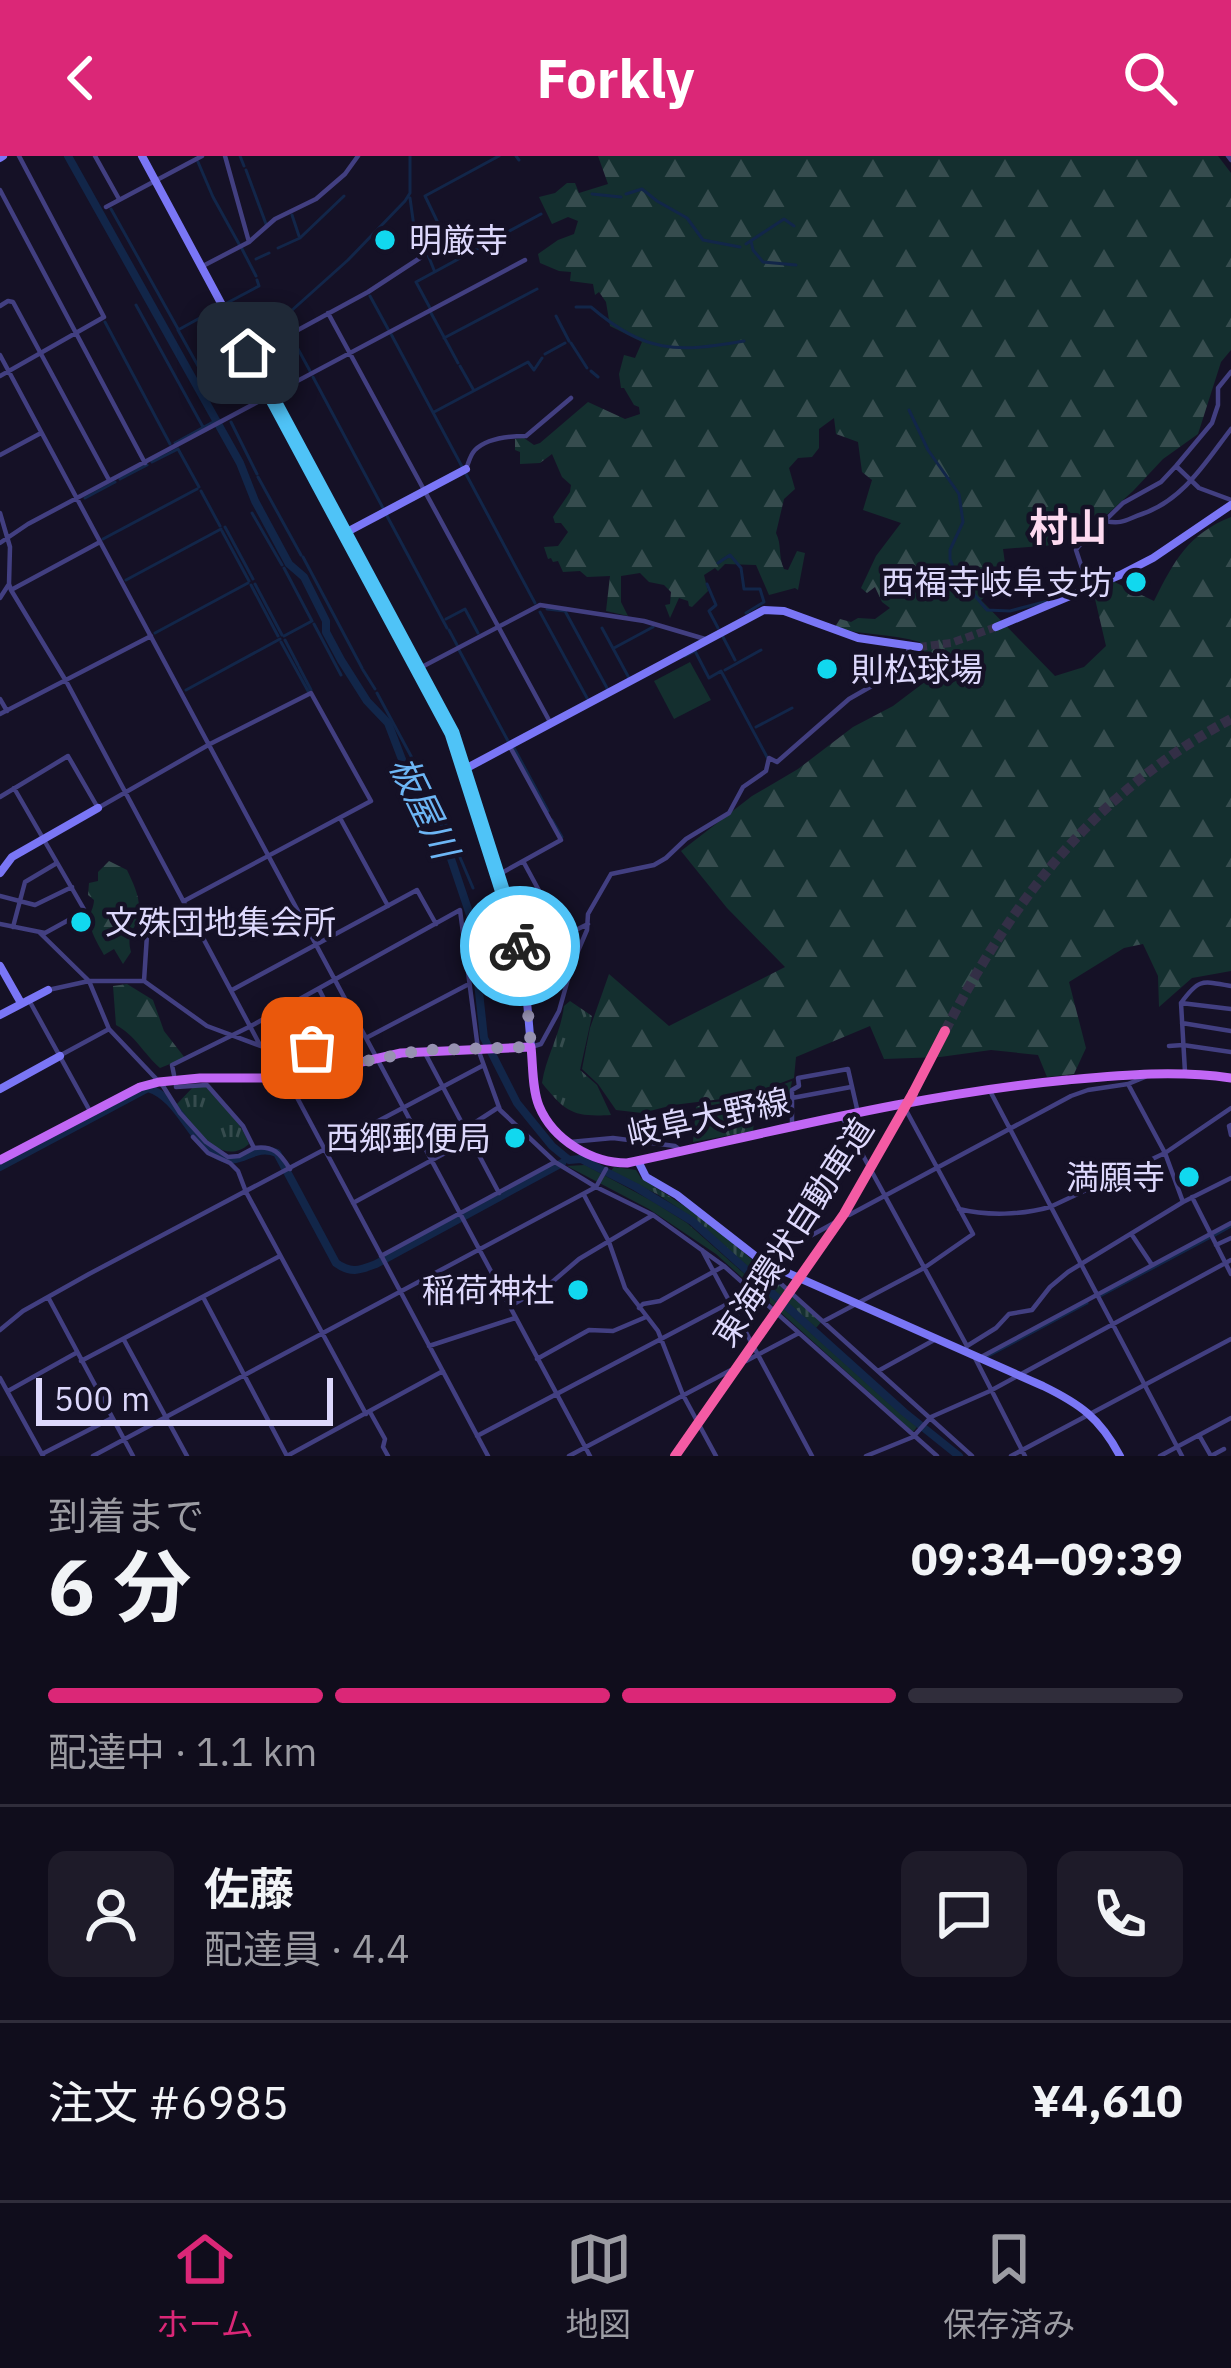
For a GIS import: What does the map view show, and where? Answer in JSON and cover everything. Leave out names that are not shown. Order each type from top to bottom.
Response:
[{"type":"highway","name":"東海環状自動車道","points":[[675,1456],[834,1229],[945,1030]]},
{"type":"main road","points":[[0,1160],[140,1087],[159,1082],[292,1078],[423,1050],[531,1047],[539,1107],[568,1142]]},
{"type":"main road","name":"岐阜大野線","points":[[568,1142],[608,1166],[988,1089],[1124,1074],[1185,1072],[1231,1078]]},
{"type":"street","points":[[0,376],[104,316],[19,156]]},
{"type":"street","points":[[95,156],[118,200]]},
{"type":"street","points":[[142,156],[452,733],[523,956],[531,1047],[541,1044],[559,1011],[588,914],[610,874],[654,865],[722,818],[743,787],[766,771],[769,758],[777,762],[849,699],[905,667],[914,647],[858,638],[768,609],[465,769]]},
{"type":"street","points":[[106,207],[202,156]]},
{"type":"street","points":[[226,156],[249,242]]},
{"type":"street","points":[[201,267],[316,199],[358,156]]},
{"type":"street","points":[[0,190],[145,463]]},
{"type":"street","points":[[252,359],[423,256]]},
{"type":"street","points":[[0,543],[525,260]]},
{"type":"street","points":[[0,306],[13,302],[110,481]]},
{"type":"street","points":[[328,313],[550,722]]},
{"type":"street","points":[[0,355],[590,1456]]},
{"type":"street","points":[[1085,592],[1076,550],[1123,503],[1161,482],[1176,466],[1212,423],[1218,388],[1231,371]]},
{"type":"street","points":[[345,533],[463,470],[480,446],[511,435],[526,436],[571,398]]},
{"type":"street","points":[[1106,521],[1118,524],[1164,505],[1191,483],[1231,429]]},
{"type":"street","points":[[0,455],[41,433]]},
{"type":"street","points":[[996,627],[1085,592],[1153,558],[1231,502],[1191,483],[1176,466]]},
{"type":"street","points":[[0,513],[11,558],[10,587],[66,681],[260,1046]]},
{"type":"street","points":[[0,598],[10,587],[100,542]]},
{"type":"street","points":[[418,669],[540,605],[644,621],[706,639]]},
{"type":"street","points":[[0,699],[3,713],[151,636]]},
{"type":"street","points":[[1,870],[11,857],[210,744],[311,693],[371,801],[184,901]]},
{"type":"street","points":[[498,875],[561,841],[509,744]]},
{"type":"street","points":[[0,797],[68,755],[98,808]]},
{"type":"street","points":[[0,924],[45,933],[85,911],[14,788]]},
{"type":"street","points":[[340,818],[388,906]]},
{"type":"street","points":[[523,861],[563,935]]},
{"type":"street","points":[[13,927],[25,882],[58,863]]},
{"type":"street","points":[[0,896],[39,904],[72,887]]},
{"type":"street","points":[[232,989],[417,890],[436,924]]},
{"type":"street","points":[[254,1148],[243,1126],[207,1085],[176,1087],[172,1065],[460,910],[482,1066],[499,1107],[555,1162],[653,1215],[724,1266],[936,1456]]},
{"type":"street","points":[[144,981],[147,935],[188,911]]},
{"type":"street","points":[[523,956],[587,924]]},
{"type":"street","points":[[39,932],[89,981],[109,1029],[214,1150],[233,1158],[254,1148],[270,1148],[278,1151],[290,1169]]},
{"type":"street","points":[[0,967],[91,1113]]},
{"type":"street","points":[[0,1015],[48,990],[89,981],[144,981],[192,1017],[269,1052],[283,1088],[292,1088],[488,1456]]},
{"type":"street","points":[[366,1038],[468,984]]},
{"type":"street","points":[[1185,1072],[1181,1003],[1195,984],[1231,986]]},
{"type":"street","points":[[319,989],[356,1063]]},
{"type":"street","points":[[1181,1003],[1231,1009]]},
{"type":"street","points":[[1182,1023],[1231,1031]]},
{"type":"street","points":[[1,1086],[109,1029]]},
{"type":"street","points":[[1169,1046],[1231,1052]]},
{"type":"street","points":[[269,1052],[275,1047],[349,1050]]},
{"type":"street","points":[[423,1050],[499,1193]]},
{"type":"street","points":[[189,1058],[200,1078]]},
{"type":"street","points":[[0,1330],[15,1316],[482,1066]]},
{"type":"street","points":[[792,1127],[792,1090],[799,1086],[798,1078],[827,1070],[848,1069],[858,1113]]},
{"type":"street","points":[[972,1456],[759,1264],[1009,1128],[1088,1090],[1128,1084],[1147,1075]]},
{"type":"street","points":[[1128,1084],[1165,1153],[1183,1202]]},
{"type":"street","points":[[792,1098],[852,1087]]},
{"type":"street","points":[[988,1089],[1182,1456]]},
{"type":"street","points":[[824,1322],[924,1268],[973,1234],[903,1104]]},
{"type":"street","points":[[465,1130],[499,1107]]},
{"type":"street","points":[[959,1209],[990,1214],[1050,1207],[1165,1153],[1231,1108]]},
{"type":"street","points":[[842,1116],[1024,1453]]},
{"type":"street","points":[[1231,1125],[1231,1135]]},
{"type":"street","points":[[193,1137],[208,1153],[238,1171],[322,1333],[385,1439],[388,1456]]},
{"type":"street","points":[[568,1142],[613,1138],[675,1146],[682,1151]]},
{"type":"street","points":[[353,1203],[471,1139]]},
{"type":"street","points":[[638,1161],[646,1177],[677,1195],[763,1262],[1067,1398],[1091,1414],[1120,1456]]},
{"type":"street","points":[[383,1259],[555,1162]]},
{"type":"street","points":[[93,1456],[583,1194],[597,1185],[608,1166]]},
{"type":"street","points":[[971,1353],[1009,1314],[1032,1310],[1058,1279],[1231,1178]]},
{"type":"street","points":[[583,1194],[609,1242],[625,1288],[652,1321],[683,1395],[716,1456]]},
{"type":"street","points":[[1192,1198],[1231,1274]]},
{"type":"street","points":[[509,1307],[653,1215]]},
{"type":"street","points":[[971,1353],[1231,1223]]},
{"type":"street","points":[[1132,1235],[1152,1265]]},
{"type":"street","points":[[1216,1245],[1231,1238]]},
{"type":"street","points":[[700,1247],[812,1456]]},
{"type":"street","points":[[82,1361],[280,1256]]},
{"type":"street","points":[[866,1456],[914,1436],[930,1418],[1228,1262]]},
{"type":"street","points":[[639,1308],[724,1266]]},
{"type":"street","points":[[477,1436],[752,1291]]},
{"type":"street","points":[[48,1298],[133,1456]]},
{"type":"street","points":[[203,1298],[287,1456],[443,1371]]},
{"type":"street","points":[[537,1359],[589,1330],[613,1331],[646,1317]]},
{"type":"street","points":[[429,1346],[515,1318]]},
{"type":"street","points":[[569,1456],[799,1333]]},
{"type":"street","points":[[878,1371],[936,1339]]},
{"type":"street","points":[[1011,1456],[1231,1339]]},
{"type":"street","points":[[124,1340],[187,1456]]},
{"type":"street","points":[[8,1391],[77,1352]]},
{"type":"street","points":[[0,1378],[43,1455],[112,1418]]},
{"type":"street","points":[[1160,1456],[1231,1418]]},
{"type":"street","points":[[1199,1435],[1211,1456],[1224,1449]]},
{"type":"green space","points":[[598,156],[1218,156],[1231,173],[1231,350],[1221,362],[1198,434],[1163,459],[1090,530],[1054,545],[1003,549],[1008,585],[981,600],[1055,676],[1084,667],[1106,646],[1092,586],[1104,577],[1154,601],[1184,550],[1231,517],[1231,971],[1192,978],[1159,1007],[1158,976],[1143,944],[1124,948],[1069,982],[1086,1048],[1074,1074],[1047,1077],[1038,1055],[991,1050],[884,1059],[870,1026],[796,1057],[794,1078],[746,1096],[642,1113],[616,1110],[582,1069],[609,974],[669,1026],[785,967],[727,908],[681,851],[752,796],[934,675],[920,642],[835,627],[840,619],[875,619],[890,608],[875,587],[867,593],[861,588],[876,556],[901,523],[863,510],[872,480],[862,472],[858,442],[836,434],[834,418],[819,429],[819,448],[812,457],[798,458],[789,468],[795,489],[784,499],[776,533],[784,569],[788,570],[797,551],[805,553],[798,590],[769,595],[756,565],[725,564],[704,575],[708,591],[692,607],[679,598],[670,618],[665,605],[670,604],[671,592],[640,573],[621,576],[621,602],[628,616],[606,611],[610,576],[563,572],[558,561],[548,559],[544,547],[558,546],[568,532],[553,517],[571,485],[552,454],[540,463],[520,464],[515,439],[540,443],[588,402],[625,419],[640,414],[621,388],[619,374],[624,355],[635,358],[642,342],[610,326],[606,302],[599,292],[595,295],[593,284],[570,281],[571,272],[540,263],[538,254],[574,234],[578,221],[568,217],[552,224],[539,197],[567,183],[575,183],[579,193],[608,184]]},
{"type":"green space","points":[[690,662],[711,700],[674,719],[654,681]]},
{"type":"green space","points":[[109,861],[127,870],[138,900],[131,952],[123,964],[114,949],[104,955],[90,921],[94,900],[88,895],[89,883],[98,881],[98,872]]},
{"type":"green space","points":[[127,984],[153,1000],[164,1031],[185,1058],[160,1068],[116,1025],[113,986]]},
{"type":"green space","points":[[570,1001],[592,1016],[580,1070],[597,1085],[611,1115],[572,1111],[542,1083],[564,1006]]},
{"type":"green space","points":[[792,1081],[789,1096],[756,1102],[753,1131],[693,1142],[696,1107],[745,1099]]},
{"type":"green space","points":[[195,1085],[204,1085],[223,1105],[249,1144],[228,1151],[199,1133],[176,1105]]},
{"type":"green space","points":[[585,1165],[687,1223],[917,1427],[913,1432],[716,1254],[649,1209],[567,1166]]},
{"type":"green space","points":[[614,1167],[636,1170],[641,1178],[709,1222],[822,1321],[816,1328],[684,1212],[610,1172]]},
{"type":"waterway","name":"板屋川","points":[[68,156],[240,463],[289,564],[304,577],[341,660],[367,701],[388,723],[406,770],[441,829],[471,918],[484,1038],[517,1103],[569,1160],[581,1159],[692,1221],[959,1456]]},
{"type":"waterway","points":[[240,156],[244,166]]},
{"type":"waterway","points":[[254,355],[271,329],[405,201],[410,193],[410,156]]},
{"type":"waterway","points":[[438,223],[425,196],[499,156]]},
{"type":"waterway","points":[[516,156],[519,160]]},
{"type":"waterway","points":[[198,162],[239,244]]},
{"type":"waterway","points":[[246,170],[266,224]]},
{"type":"waterway","points":[[626,194],[642,189],[687,218],[703,240],[740,247]]},
{"type":"waterway","points":[[592,194],[621,197]]},
{"type":"waterway","points":[[278,248],[300,238],[344,196]]},
{"type":"waterway","points":[[410,198],[415,234]]},
{"type":"waterway","points":[[111,209],[178,329]]},
{"type":"waterway","points":[[491,241],[541,214]]},
{"type":"waterway","points":[[292,215],[299,236]]},
{"type":"waterway","points":[[746,244],[784,219],[794,226]]},
{"type":"waterway","points":[[427,251],[420,237],[450,222]]},
{"type":"waterway","points":[[751,241],[763,262],[796,265]]},
{"type":"waterway","points":[[430,308],[416,282],[488,243]]},
{"type":"waterway","points":[[242,249],[256,276]]},
{"type":"waterway","points":[[256,259],[269,253]]},
{"type":"waterway","points":[[428,255],[434,270]]},
{"type":"waterway","points":[[227,303],[259,286],[257,280]]},
{"type":"waterway","points":[[444,338],[537,289]]},
{"type":"waterway","points":[[370,296],[388,329]]},
{"type":"waterway","points":[[136,305],[203,427]]},
{"type":"waterway","points":[[576,307],[591,307],[628,333],[662,346],[744,341]]},
{"type":"waterway","points":[[207,382],[178,330],[218,308]]},
{"type":"waterway","points":[[431,313],[458,363]]},
{"type":"waterway","points":[[556,316],[569,341]]},
{"type":"waterway","points":[[105,322],[170,444]]},
{"type":"waterway","points":[[391,334],[535,603]]},
{"type":"waterway","points":[[292,338],[310,371]]},
{"type":"waterway","points":[[545,354],[565,343]]},
{"type":"waterway","points":[[571,343],[587,368]]},
{"type":"waterway","points":[[434,412],[528,362],[534,370],[542,358]]},
{"type":"waterway","points":[[199,387],[247,361]]},
{"type":"waterway","points":[[460,366],[473,389]]},
{"type":"waterway","points":[[591,371],[598,377]]},
{"type":"waterway","points":[[313,377],[383,508]]},
{"type":"waterway","points":[[909,410],[928,450],[959,494],[963,522],[950,550],[955,572],[987,610],[1010,611],[1048,601]]},
{"type":"waterway","points":[[175,443],[215,421]]},
{"type":"waterway","points":[[231,422],[257,474]]},
{"type":"waterway","points":[[152,462],[178,449],[199,487]]},
{"type":"waterway","points":[[120,479],[147,465]]},
{"type":"waterway","points":[[309,476],[335,524]]},
{"type":"waterway","points":[[258,477],[301,555]]},
{"type":"waterway","points":[[85,498],[115,482]]},
{"type":"waterway","points":[[103,539],[197,489]]},
{"type":"waterway","points":[[201,491],[220,526]]},
{"type":"waterway","points":[[252,513],[282,565]]},
{"type":"waterway","points":[[387,516],[447,628]]},
{"type":"waterway","points":[[225,527],[253,579]]},
{"type":"waterway","points":[[126,580],[221,529]]},
{"type":"waterway","points":[[222,531],[249,581]]},
{"type":"waterway","points":[[718,563],[730,555],[741,568],[744,589],[760,589],[764,602],[746,613]]},
{"type":"waterway","points":[[303,557],[362,668]]},
{"type":"waterway","points":[[284,568],[312,621],[284,636]]},
{"type":"waterway","points":[[155,633],[248,583]]},
{"type":"waterway","points":[[255,584],[282,635]]},
{"type":"waterway","points":[[707,584],[716,605],[709,611],[718,628]]},
{"type":"waterway","points":[[251,585],[278,636]]},
{"type":"waterway","points":[[446,619],[465,609],[478,633]]},
{"type":"waterway","points":[[547,609],[565,611],[607,688]]},
{"type":"waterway","points":[[540,612],[587,698]]},
{"type":"waterway","points":[[314,624],[341,675]]},
{"type":"waterway","points":[[614,648],[653,627]]},
{"type":"waterway","points":[[602,628],[629,678]]},
{"type":"waterway","points":[[449,630],[457,645]]},
{"type":"waterway","points":[[723,637],[735,660]]},
{"type":"waterway","points":[[186,690],[280,639]]},
{"type":"waterway","points":[[285,640],[298,665]]},
{"type":"waterway","points":[[281,642],[308,691]]},
{"type":"waterway","points":[[459,650],[508,741]]},
{"type":"waterway","points":[[725,670],[761,650]]},
{"type":"waterway","points":[[685,656],[695,651],[709,678],[721,671],[767,757]]},
{"type":"waterway","points":[[299,667],[311,690]]},
{"type":"waterway","points":[[363,670],[375,689]]},
{"type":"waterway","points":[[377,693],[439,808],[473,888]]},
{"type":"waterway","points":[[756,727],[792,708]]},
{"type":"waterway","points":[[514,748],[548,811]]},
{"type":"waterway","points":[[552,820],[562,837]]},
{"type":"waterway","points":[[0,1167],[148,1088],[168,1100],[215,1154],[232,1159],[260,1151],[277,1153],[336,1263],[356,1270],[376,1264],[562,1163]]},
{"type":"waterway","points":[[1215,1235],[1231,1226]]},
{"type":"waterway","points":[[1100,1296],[1209,1238]]},
{"type":"waterway","points":[[988,1356],[1087,1303]]},
{"type":"tunnel","points":[[919,647],[951,643],[996,627]]},
{"type":"tunnel","points":[[945,1031],[1000,936],[1063,852],[1139,780],[1231,719]]},
{"type":"way so far","points":[[312,1048],[349,1050],[356,1063],[423,1050],[531,1047],[520,946]]},
{"type":"place","name":"明厳寺","points":[[385,240]]},
{"type":"place","name":"西福寺岐阜支坊","points":[[1136,582]]},
{"type":"place","name":"則松球場","points":[[827,669]]},
{"type":"place","name":"文殊団地集会所","points":[[81,922]]},
{"type":"place","name":"西郷郵便局","points":[[515,1138]]},
{"type":"place","name":"満願寺","points":[[1189,1177]]},
{"type":"place","name":"稲荷神社","points":[[578,1290]]},
{"type":"district","name":"村山","points":[[1068,527]]},
{"type":"route","points":[[248,353],[452,733],[520,946]]}]
